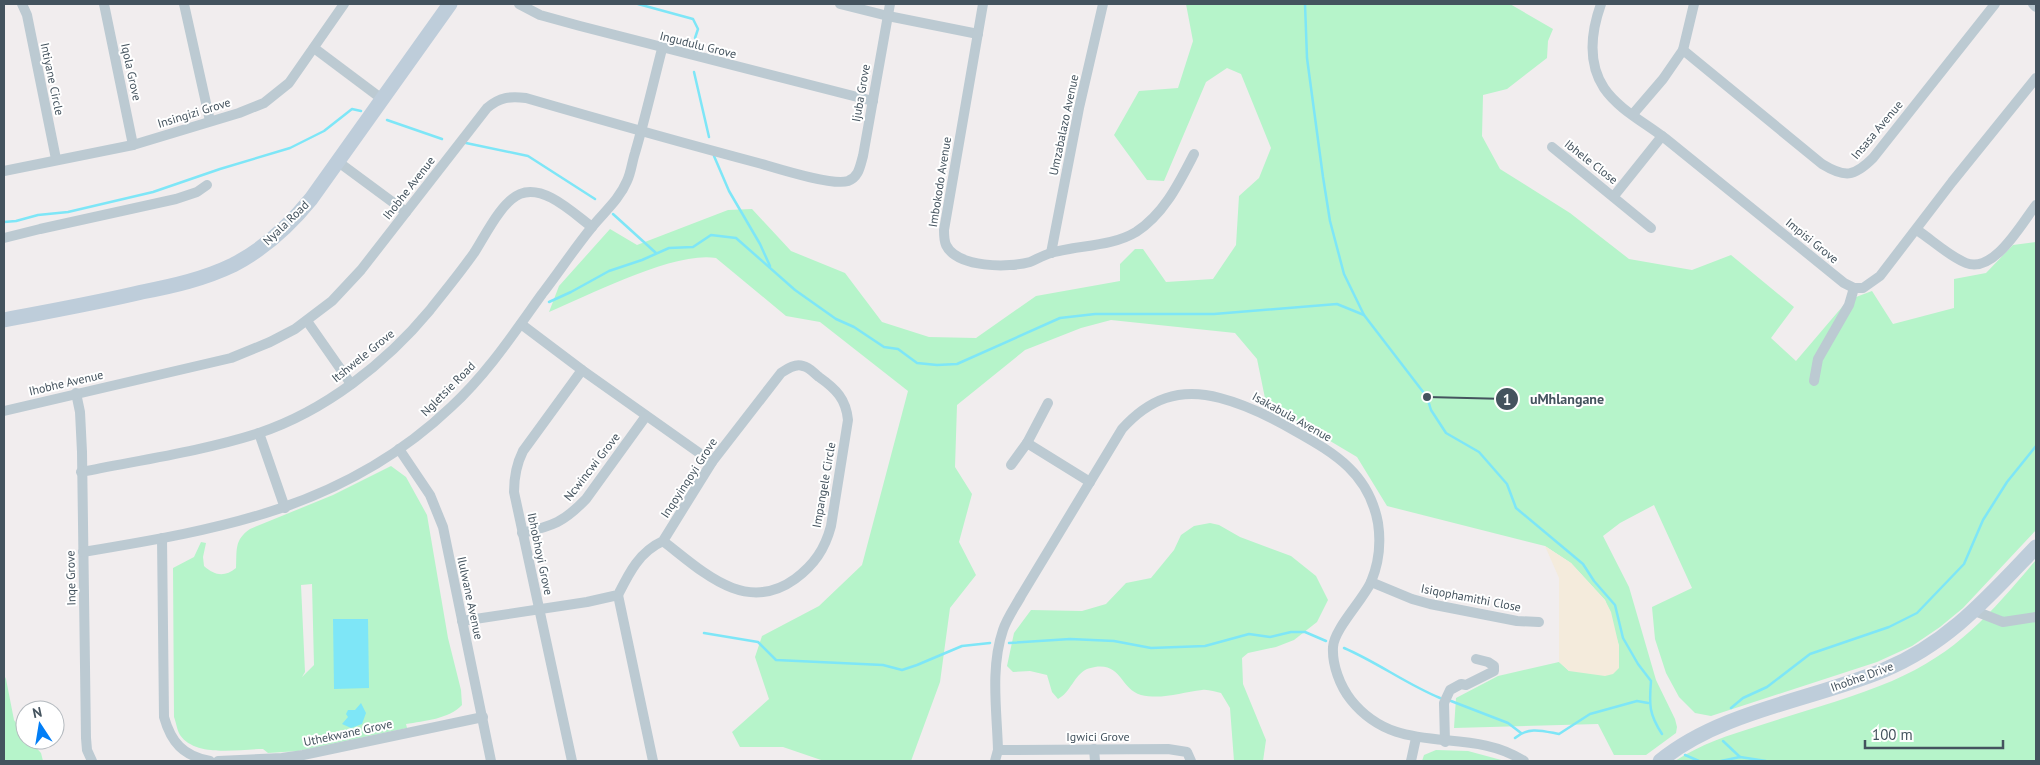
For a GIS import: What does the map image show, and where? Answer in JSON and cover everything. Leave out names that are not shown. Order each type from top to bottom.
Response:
[{"type":"street","name":"Intiyane Circle","points":[[22,4],[26,15],[56,159]]},
{"type":"street","name":"Iqola Grove","points":[[104,4],[133,145]]},
{"type":"street","points":[[184,4],[210,122]]},
{"type":"street","name":"Insingizi Grove","points":[[4,171],[133,145],[210,122],[264,103],[277,95],[289,83],[344,4]]},
{"type":"street","name":"Nyala Road","points":[[4,320],[199,279],[233,264],[265,245],[290,224],[311,199],[450,4]]},
{"type":"street","name":"Ingudulu Grove","points":[[520,4],[540,15],[662,49],[873,101]]},
{"type":"street","points":[[840,4],[888,16],[978,34]]},
{"type":"street","name":"Ijuba Grove","points":[[847,181],[857,174],[860,166],[890,4]]},
{"type":"street","name":"Imbokodo Avenue","points":[[983,4],[946,206],[945,242],[948,249],[956,256],[992,266],[1011,265],[1031,261],[1051,253],[1123,238],[1137,231],[1157,214],[1171,197],[1194,154]]},
{"type":"street","name":"Umzabalazo Avenue","points":[[1051,253],[1079,108],[1103,4]]},
{"type":"street","name":"Impisi Grove","points":[[1601,4],[1592,38],[1595,68],[1604,88],[1615,100],[1844,283],[1854,288]]},
{"type":"street","points":[[1633,114],[1663,79],[1683,50],[1694,4]]},
{"type":"street","name":"Insasa Avenue","points":[[1683,50],[1822,164],[1834,172],[1852,174],[1873,158],[1995,4]]},
{"type":"street","points":[[2033,4],[2036,7]]},
{"type":"street","points":[[314,48],[382,99]]},
{"type":"street","name":"Ngletsie Road","points":[[83,552],[235,523],[285,508],[344,483],[399,450],[452,407],[492,363],[592,227],[615,202],[627,181],[662,49]]},
{"type":"street","points":[[1814,380],[1818,359],[1850,305],[1854,288],[1863,288],[1874,282],[1890,265],[1952,182],[2036,78]]},
{"type":"street","name":"Ihobhe Avenue","points":[[4,410],[231,358],[270,342],[307,321],[332,301],[361,270],[487,108],[502,98],[512,96],[526,98],[641,132],[810,176],[832,181],[847,181]]},
{"type":"street","name":"Ibhele Close","points":[[1614,196],[1662,136]]},
{"type":"street","name":"Ibhele Close","points":[[1552,147],[1651,228]]},
{"type":"street","points":[[337,161],[406,212]]},
{"type":"street","points":[[4,238],[40,228],[176,199],[198,192],[208,185]]},
{"type":"street","name":"Itshwele Grove","points":[[81,472],[211,445],[260,432],[310,410],[351,384],[407,336],[473,254],[508,202],[517,195],[535,191],[547,194],[592,227]]},
{"type":"street","points":[[1917,230],[1964,262],[1978,265],[1985,263],[1996,255],[2036,205]]},
{"type":"street","points":[[307,321],[351,384]]},
{"type":"street","points":[[521,324],[582,370],[712,462]]},
{"type":"street","name":"Impangele Circle","points":[[662,542],[713,579],[750,592],[763,593],[777,589],[804,572],[816,559],[826,544],[831,526],[848,420],[847,410],[840,395],[834,388],[806,367],[795,366],[781,373]]},
{"type":"street","name":"Ibhobhoyi Grove","points":[[572,761],[522,533],[514,492],[514,475],[518,461],[530,439],[582,370]]},
{"type":"street","name":"Inqoyinqoyi Grove","points":[[618,595],[638,560],[652,546],[662,542],[712,462],[781,373]]},
{"type":"street","name":"Inqe Grove","points":[[76,393],[80,421],[86,738],[87,750],[92,761]]},
{"type":"street","name":"Isakabula Avenue","points":[[995,761],[998,750],[996,671],[1003,630],[1021,596],[1122,429],[1146,406],[1159,399],[1197,394],[1243,404],[1323,447],[1344,462],[1360,479],[1373,503],[1379,531],[1380,547],[1377,563],[1371,582],[1333,646],[1337,674],[1342,687],[1351,700],[1373,721],[1388,729],[1416,738],[1487,745],[1501,749],[1524,761]]},
{"type":"street","points":[[1011,465],[1027,443],[1048,403]]},
{"type":"street","name":"Ncwincwi Grove","points":[[522,533],[551,525],[568,516],[586,499],[646,416]]},
{"type":"street","points":[[260,432],[285,508]]},
{"type":"street","points":[[1027,443],[1090,482]]},
{"type":"street","name":"Ilulwane Avenue","points":[[399,450],[430,495],[439,514],[491,761]]},
{"type":"street","points":[[162,538],[164,717],[170,736],[178,744],[196,758],[210,761]]},
{"type":"street","name":"Ihobhe Drive","points":[[1660,761],[1676,748],[1716,728],[1884,670],[1924,650],[1954,629],[1975,611],[2036,547]]},
{"type":"street","name":"Isiqophamithi Close","points":[[1371,582],[1412,599],[1430,604],[1517,620],[1539,622]]},
{"type":"street","points":[[462,622],[538,608],[587,602],[618,595],[653,761]]},
{"type":"street","points":[[1975,611],[2003,622],[2036,617]]},
{"type":"street","points":[[1445,742],[1444,703],[1450,690],[1461,684],[1466,685],[1494,670],[1492,664],[1476,659]]},
{"type":"street","name":"Uthekwane Grove","points":[[218,761],[282,758],[303,755],[483,717]]},
{"type":"street","points":[[1411,761],[1416,738]]},
{"type":"street","points":[[1094,749],[1095,761]]},
{"type":"street","name":"Igwici Grove","points":[[998,750],[1182,750],[1190,755],[1191,761]]},
{"type":"green space","points":[[1186,4],[1510,4],[1553,29],[1548,41],[1547,58],[1507,89],[1483,95],[1482,136],[1500,169],[1570,213],[1629,259],[1692,270],[1731,255],[1794,307],[1771,338],[1796,361],[1848,300],[1872,291],[1893,324],[1954,308],[1954,279],[1986,273],[2013,245],[2036,242],[2036,530],[1963,608],[1912,646],[1877,662],[1711,716],[1695,713],[1679,697],[1666,673],[1655,639],[1652,607],[1692,588],[1654,505],[1620,523],[1603,536],[1629,587],[1656,680],[1675,719],[1676,733],[1646,755],[1614,755],[1598,724],[1454,728],[1456,698],[1498,676],[1559,662],[1569,671],[1618,668],[1619,646],[1605,600],[1571,563],[1545,546],[1387,506],[1357,457],[1266,403],[1257,359],[1235,333],[1111,320],[1081,328],[1025,350],[957,405],[955,467],[972,494],[959,542],[976,575],[950,608],[940,682],[911,761],[824,761],[783,747],[740,747],[732,732],[769,699],[755,657],[762,636],[819,606],[862,565],[908,391],[820,322],[786,316],[716,258],[678,261],[656,268],[632,276],[549,312],[559,286],[610,229],[637,245],[728,210],[752,209],[791,251],[845,273],[882,322],[929,337],[976,338],[1036,296],[1120,281],[1120,264],[1135,249],[1143,249],[1166,282],[1213,279],[1236,245],[1239,196],[1259,178],[1271,148],[1241,74],[1227,68],[1206,82],[1164,181],[1147,180],[1114,135],[1139,91],[1178,88],[1193,41]]},
{"type":"green space","points":[[391,466],[406,477],[427,515],[448,638],[461,690],[462,705],[457,710],[443,716],[406,724],[407,728],[298,751],[268,753],[263,749],[218,751],[196,747],[187,742],[180,735],[174,717],[173,568],[194,557],[201,542],[206,543],[203,557],[204,566],[212,572],[228,573],[236,568],[237,546],[241,537],[250,529],[333,495]],"holes":[[[312,584],[314,665],[302,677],[305,672],[301,585]]]},
{"type":"green space","points":[[1210,523],[1219,525],[1240,537],[1291,556],[1316,576],[1328,600],[1317,622],[1294,640],[1276,647],[1248,653],[1242,658],[1243,684],[1266,740],[1263,761],[1234,761],[1230,708],[1221,693],[1204,690],[1157,697],[1141,695],[1129,688],[1111,669],[1095,667],[1083,672],[1058,699],[1052,692],[1047,675],[1030,671],[1013,672],[1007,666],[1014,633],[1031,610],[1082,611],[1106,604],[1126,583],[1151,578],[1174,550],[1181,535],[1194,526]]},
{"type":"green space","points":[[2036,560],[2036,761],[1675,761],[1715,740],[1859,694],[1915,670],[1936,658],[1972,630],[1989,614]]},
{"type":"green space","points":[[4,675],[15,721],[15,750],[38,750],[43,761],[4,761]]},
{"type":"green space","points":[[1436,750],[1468,751],[1505,761],[1422,761],[1424,755]]},
{"type":"sand","points":[[1545,546],[1571,563],[1605,600],[1611,612],[1619,646],[1619,668],[1613,674],[1605,676],[1569,671],[1559,662],[1559,578]]},
{"type":"water","points":[[333,619],[368,619],[369,688],[334,689]]},
{"type":"water","points":[[361,703],[366,713],[362,724],[351,728],[342,724],[348,717],[346,714],[348,710],[355,710]]},
{"type":"waterway","points":[[638,4],[693,19],[698,29],[695,38]]},
{"type":"waterway","points":[[1305,4],[1307,58],[1330,221],[1344,274],[1364,315],[1427,397],[1431,410],[1446,433],[1479,452],[1507,484],[1516,508],[1583,564],[1594,581],[1615,605],[1623,638],[1638,664],[1651,681],[1652,715],[1662,734]]},
{"type":"waterway","points":[[694,72],[709,137]]},
{"type":"waterway","points":[[4,222],[38,215],[68,212],[153,192],[290,148],[324,131],[352,109],[361,111]]},
{"type":"waterway","points":[[387,120],[442,139]]},
{"type":"waterway","points":[[466,143],[528,156],[595,199]]},
{"type":"waterway","points":[[714,156],[729,191],[760,244],[770,266]]},
{"type":"waterway","points":[[613,214],[656,253]]},
{"type":"waterway","points":[[549,302],[609,271],[642,260],[669,248],[693,247],[711,235],[736,238],[795,290],[836,319],[854,327],[884,347],[898,349],[917,363],[957,364],[1060,318],[1095,314],[1214,314],[1337,304],[1364,315]]},
{"type":"waterway","points":[[1731,708],[1743,698],[1767,687],[1810,654],[1889,627],[1917,613],[1964,564],[1983,520],[2007,482],[2036,446]]},
{"type":"waterway","points":[[1009,643],[1070,639],[1114,641],[1151,648],[1205,646],[1249,634],[1270,637],[1291,632],[1305,632],[1326,641]]},
{"type":"waterway","points":[[704,633],[758,642],[776,660],[883,665],[902,670],[962,646],[990,643]]},
{"type":"waterway","points":[[1344,648],[1440,698]]},
{"type":"waterway","points":[[1451,701],[1508,723],[1521,733]]},
{"type":"waterway","points":[[1515,738],[1520,734],[1531,731],[1559,734],[1590,714],[1637,701],[1648,703]]},
{"type":"waterway","points":[[1723,741],[1740,757]]},
{"type":"waterway","points":[[1685,755],[1699,761]]},
{"type":"waterway","points":[[1721,761],[1740,757],[1766,761]]},
{"type":"place","name":"uMhlangane","points":[[1427,397]]}]
